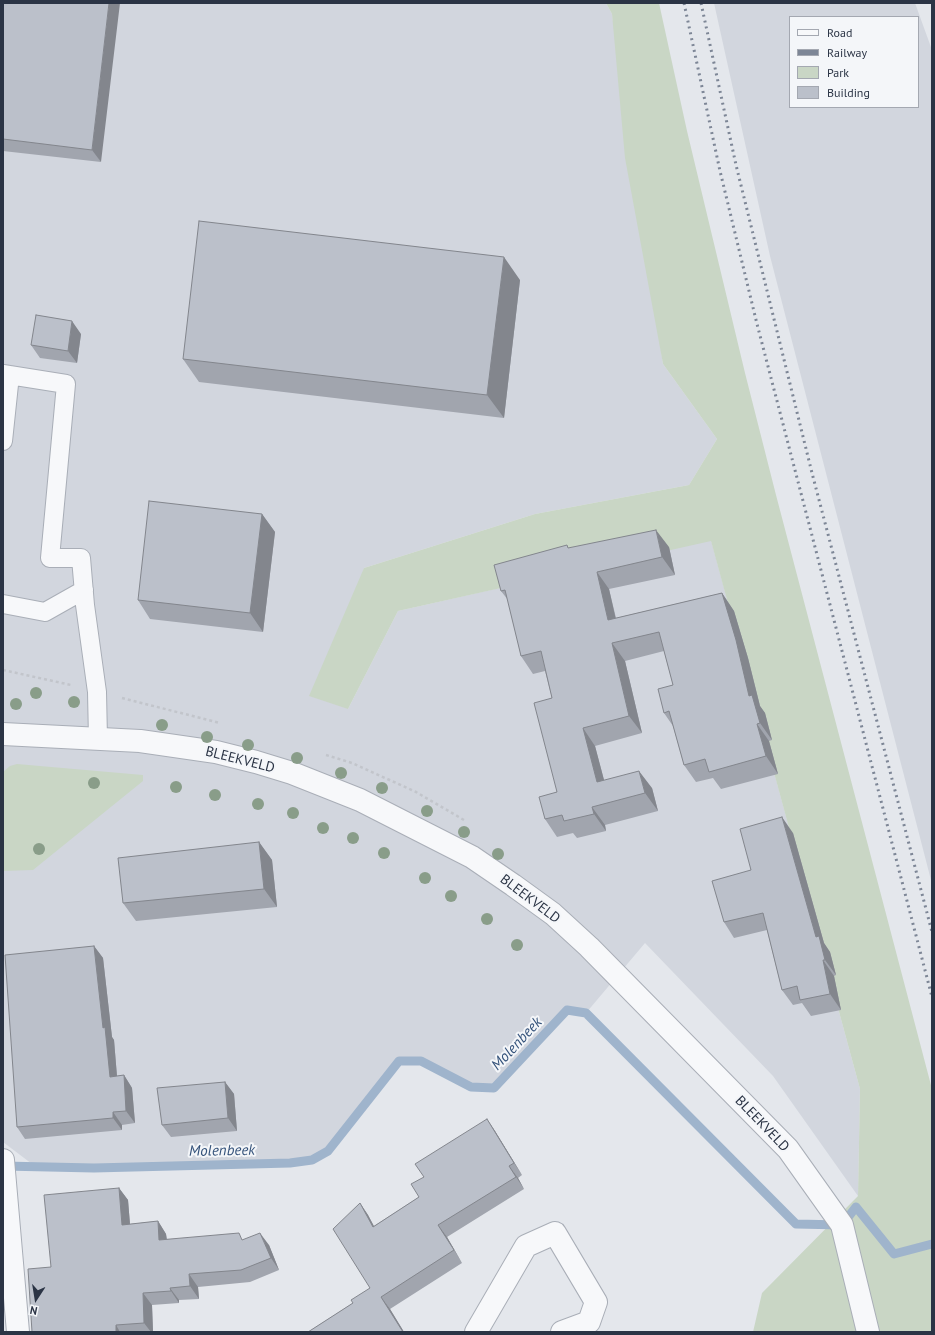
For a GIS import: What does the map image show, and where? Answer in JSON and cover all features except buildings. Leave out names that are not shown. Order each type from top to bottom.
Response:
[{"type":"street","name":"BLEEKVELD","points":[[3,734],[140,741],[216,752],[292,773],[360,800],[472,857],[553,914],[589,947],[788,1149],[842,1225],[868,1332]]},
{"type":"street","points":[[3,1160],[18,1332]]},
{"type":"street","points":[[476,1332],[526,1246],[555,1233],[596,1302],[589,1322],[562,1332]]},
{"type":"lane","points":[[3,441],[7,375],[66,384],[50,558],[81,558],[97,692],[98,738]]},
{"type":"lane","points":[[3,604],[46,612],[84,590]]},
{"type":"shaded area","points":[[3,3],[606,3],[612,14],[663,364],[717,439],[689,485],[535,514],[364,568],[348,709],[398,611],[711,540],[860,1089],[858,1196],[773,1076],[645,943],[586,1013],[567,1010],[494,1088],[471,1087],[421,1061],[399,1061],[328,1151],[312,1160],[290,1163],[94,1168],[36,1167],[3,1142]]},
{"type":"shaded area","points":[[714,3],[915,3],[932,50],[932,884],[770,256]]},
{"type":"green space","points":[[606,3],[659,3],[687,131],[745,373],[932,1089],[932,1332],[753,1332],[762,1293],[858,1196],[860,1089],[711,541],[398,611],[348,709],[309,696],[364,568],[535,514],[689,485],[717,439],[663,364],[625,158],[612,14]]},
{"type":"green space","points":[[17,764],[143,775],[143,781],[33,870],[3,871],[3,772],[10,766]]},
{"type":"waterway","name":"Molenbeek","points":[[3,1166],[94,1168],[290,1163],[312,1160],[328,1151],[399,1061],[421,1061],[471,1087],[494,1088],[567,1010],[586,1013],[796,1224],[842,1225],[856,1207],[894,1254],[932,1244]]},
{"type":"railway","points":[[684,3],[720,171],[757,324],[932,997]]},
{"type":"railway","points":[[701,3],[736,165],[812,473],[932,932]]}]
